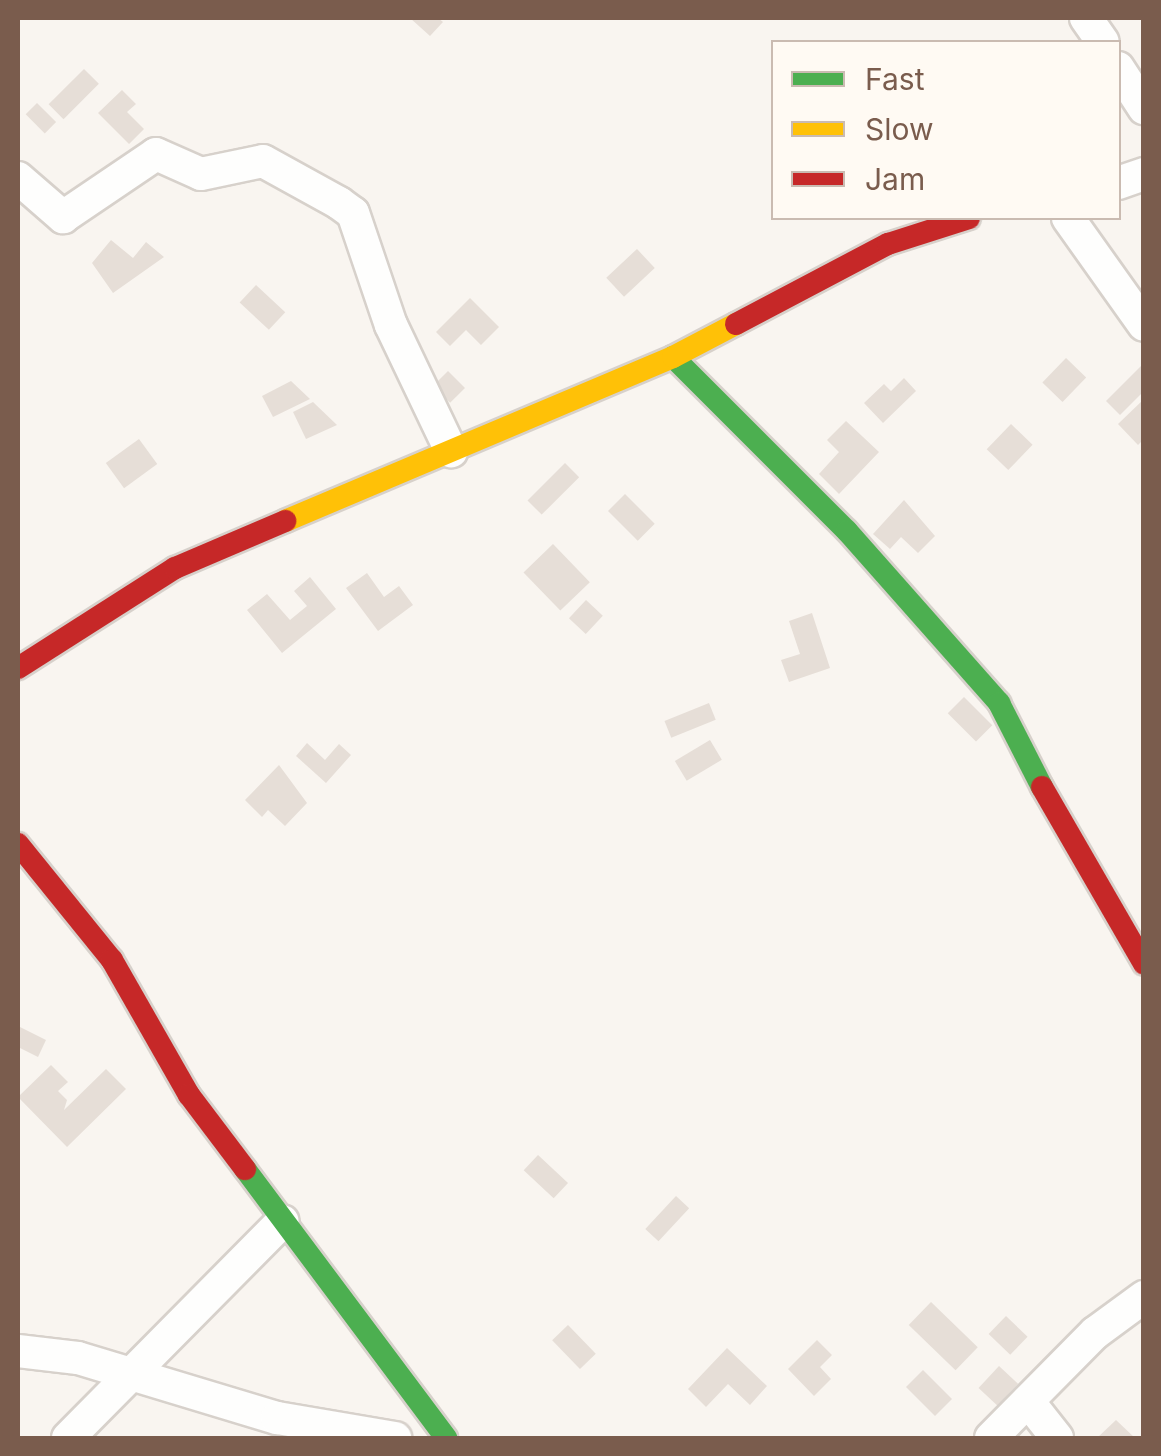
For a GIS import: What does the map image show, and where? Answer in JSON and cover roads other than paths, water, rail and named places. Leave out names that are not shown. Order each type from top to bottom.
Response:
[{"type":"street","points":[[1086,18],[1102,40]]},
{"type":"street","points":[[1121,73],[1144,108]]},
{"type":"street","points":[[18,178],[64,217],[156,154],[202,174],[264,161],[339,202],[353,213],[391,325],[451,451]]},
{"type":"street","points":[[18,668],[175,568],[673,357],[888,244],[962,220]]},
{"type":"street","points":[[1069,220],[1144,325]]},
{"type":"street","points":[[673,357],[846,531],[999,703],[1082,866],[1144,964]]},
{"type":"street","points":[[18,844],[112,960],[189,1095],[446,1438]]},
{"type":"street","points":[[68,1438],[283,1221]]},
{"type":"street","points":[[991,1438],[1095,1333],[1144,1297]]},
{"type":"street","points":[[18,1351],[132,1372],[276,1418],[395,1438]]},
{"type":"street","points":[[1028,1400],[1058,1438]]}]
